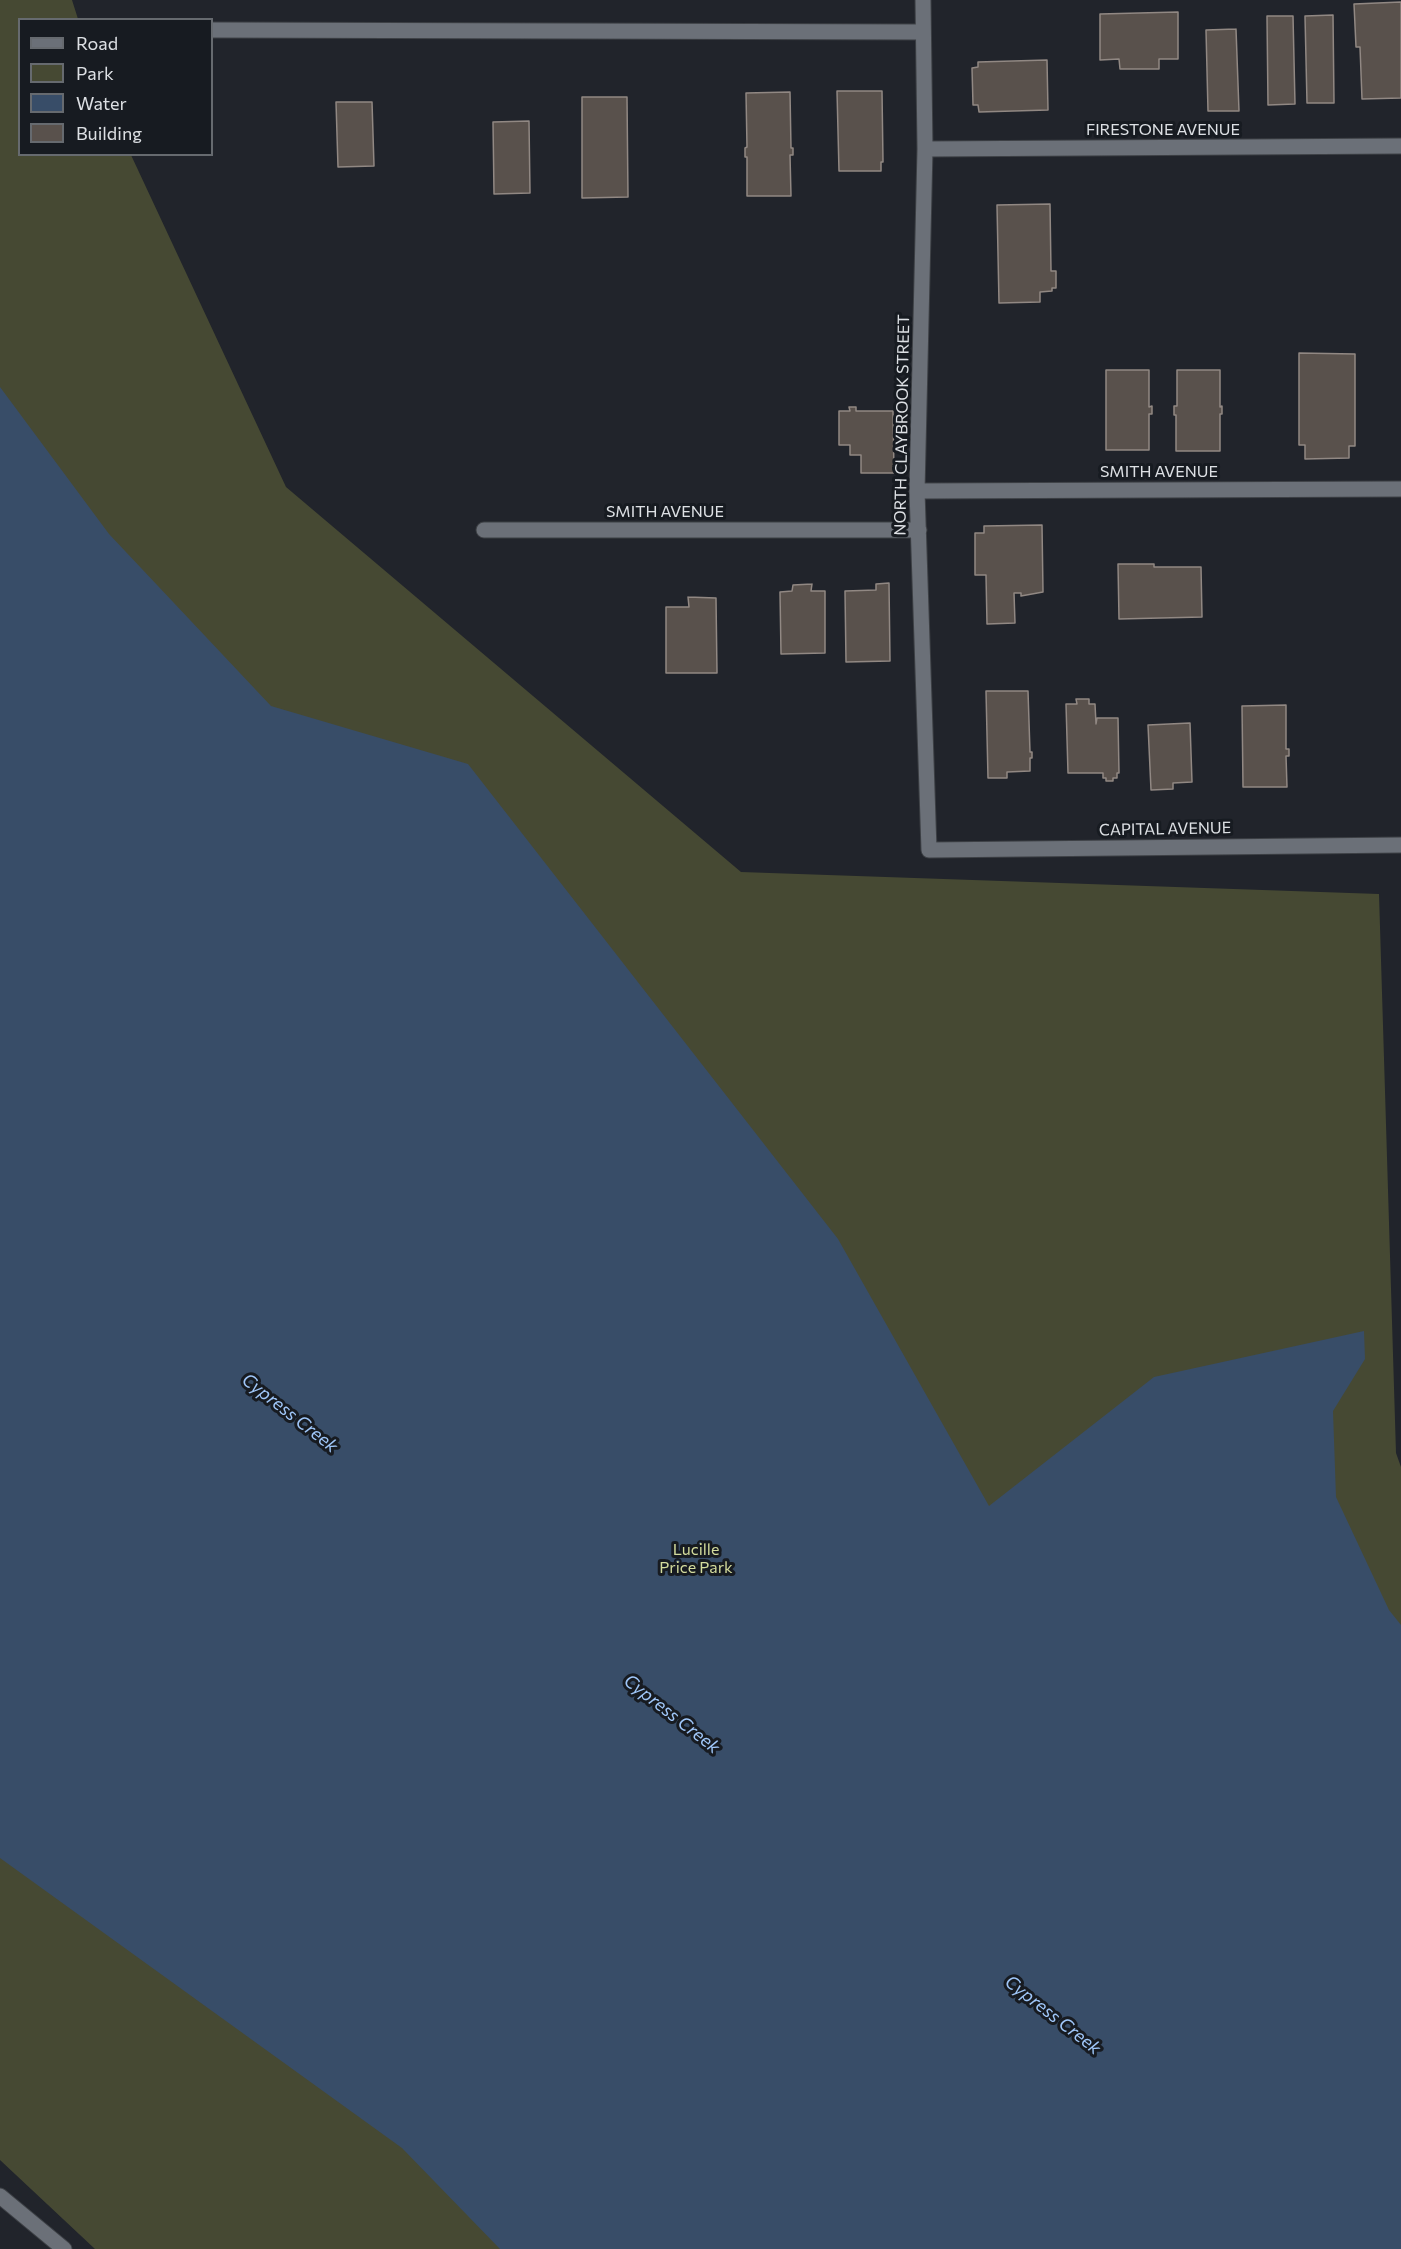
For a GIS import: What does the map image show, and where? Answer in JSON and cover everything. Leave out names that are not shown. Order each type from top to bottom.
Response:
[{"type":"street","name":"NORTH CLAYBROOK STREET","points":[[923,0],[925,149],[917,491],[929,850]]},
{"type":"street","points":[[213,30],[923,32]]},
{"type":"street","name":"FIRESTONE AVENUE","points":[[925,149],[1401,146]]},
{"type":"street","name":"SMITH AVENUE","points":[[917,491],[1401,489]]},
{"type":"street","name":"SMITH AVENUE","points":[[484,530],[919,531]]},
{"type":"street","name":"CAPITAL AVENUE","points":[[929,850],[1401,844]]},
{"type":"street","points":[[0,2196],[64,2249]]},
{"type":"green space","name":"Lucille Price Park","points":[[0,0],[72,0],[78,18],[18,18],[18,156],[131,156],[286,487],[741,872],[1379,894],[1396,1453],[1401,1467],[1401,2249],[95,2249],[0,2160]]},
{"type":"water","name":"Lucille Price Park","points":[[0,387],[109,534],[271,706],[468,764],[838,1239],[989,1506],[1154,1377],[1364,1331],[1365,1359],[1333,1411],[1336,1497],[1389,1610],[1401,1625],[1401,2249],[500,2249],[402,2148],[0,1858]]},
{"type":"building","points":[[1401,2],[1401,98],[1362,99],[1360,47],[1356,47],[1354,4]]},
{"type":"building","points":[[1178,12],[1178,59],[1159,59],[1159,69],[1120,69],[1119,59],[1100,60],[1100,14]]},
{"type":"building","points":[[1333,15],[1334,103],[1307,103],[1305,16]]},
{"type":"building","points":[[1267,16],[1293,16],[1295,104],[1268,105]]},
{"type":"building","points":[[1236,29],[1239,111],[1208,111],[1206,30]]},
{"type":"building","points":[[1047,60],[1048,110],[979,112],[978,105],[973,105],[972,68],[978,67],[978,62]]},
{"type":"building","points":[[837,91],[882,91],[883,162],[881,162],[881,171],[839,171]]},
{"type":"building","points":[[790,92],[791,148],[793,148],[793,155],[790,155],[791,196],[747,196],[746,93]]},
{"type":"building","points":[[582,97],[627,97],[628,197],[582,198]]},
{"type":"building","points":[[336,102],[372,102],[374,166],[338,167]]},
{"type":"building","points":[[529,121],[530,193],[494,194],[493,122]]},
{"type":"building","points":[[1050,204],[1051,271],[1056,271],[1056,288],[1052,288],[1052,291],[1040,292],[1040,302],[999,303],[997,205]]},
{"type":"building","points":[[1299,353],[1355,354],[1355,446],[1349,446],[1349,458],[1305,459],[1305,445],[1299,445]]},
{"type":"building","points":[[1106,370],[1149,370],[1149,407],[1152,406],[1152,414],[1149,414],[1149,450],[1106,450]]},
{"type":"building","points":[[1177,370],[1220,370],[1222,414],[1220,414],[1220,451],[1176,451],[1174,406],[1177,406]]},
{"type":"building","points":[[849,407],[856,407],[856,411],[893,411],[894,473],[861,473],[861,455],[850,455],[850,445],[839,445],[839,411],[850,411]]},
{"type":"building","points":[[1042,525],[1043,592],[1021,596],[1021,593],[1014,593],[1015,623],[987,624],[986,575],[975,575],[975,533],[984,533],[984,526]]},
{"type":"building","points":[[1118,564],[1201,567],[1202,617],[1119,619]]},
{"type":"building","points":[[889,583],[890,661],[846,662],[845,591],[876,590],[876,584]]},
{"type":"building","points":[[812,584],[811,591],[825,591],[825,653],[781,654],[780,592],[792,591],[793,585]]},
{"type":"building","points":[[688,597],[716,598],[717,673],[666,673],[666,607],[689,607]]},
{"type":"building","points":[[986,691],[1028,691],[1030,752],[1032,752],[1030,771],[1007,772],[1007,778],[988,778]]},
{"type":"building","points":[[1076,699],[1089,699],[1089,704],[1095,704],[1096,724],[1097,718],[1118,718],[1119,773],[1113,781],[1106,781],[1103,773],[1068,773],[1066,704],[1077,704]]},
{"type":"building","points":[[1286,705],[1286,749],[1289,749],[1289,756],[1286,756],[1287,787],[1243,787],[1242,706]]},
{"type":"building","points":[[1190,723],[1192,782],[1173,783],[1173,789],[1151,790],[1148,725]]},
{"type":"water label","name":"Cypress Creek","points":[[290,1413]]},
{"type":"water label","name":"Cypress Creek","points":[[672,1714]]},
{"type":"water label","name":"Cypress Creek","points":[[1053,2015]]}]
